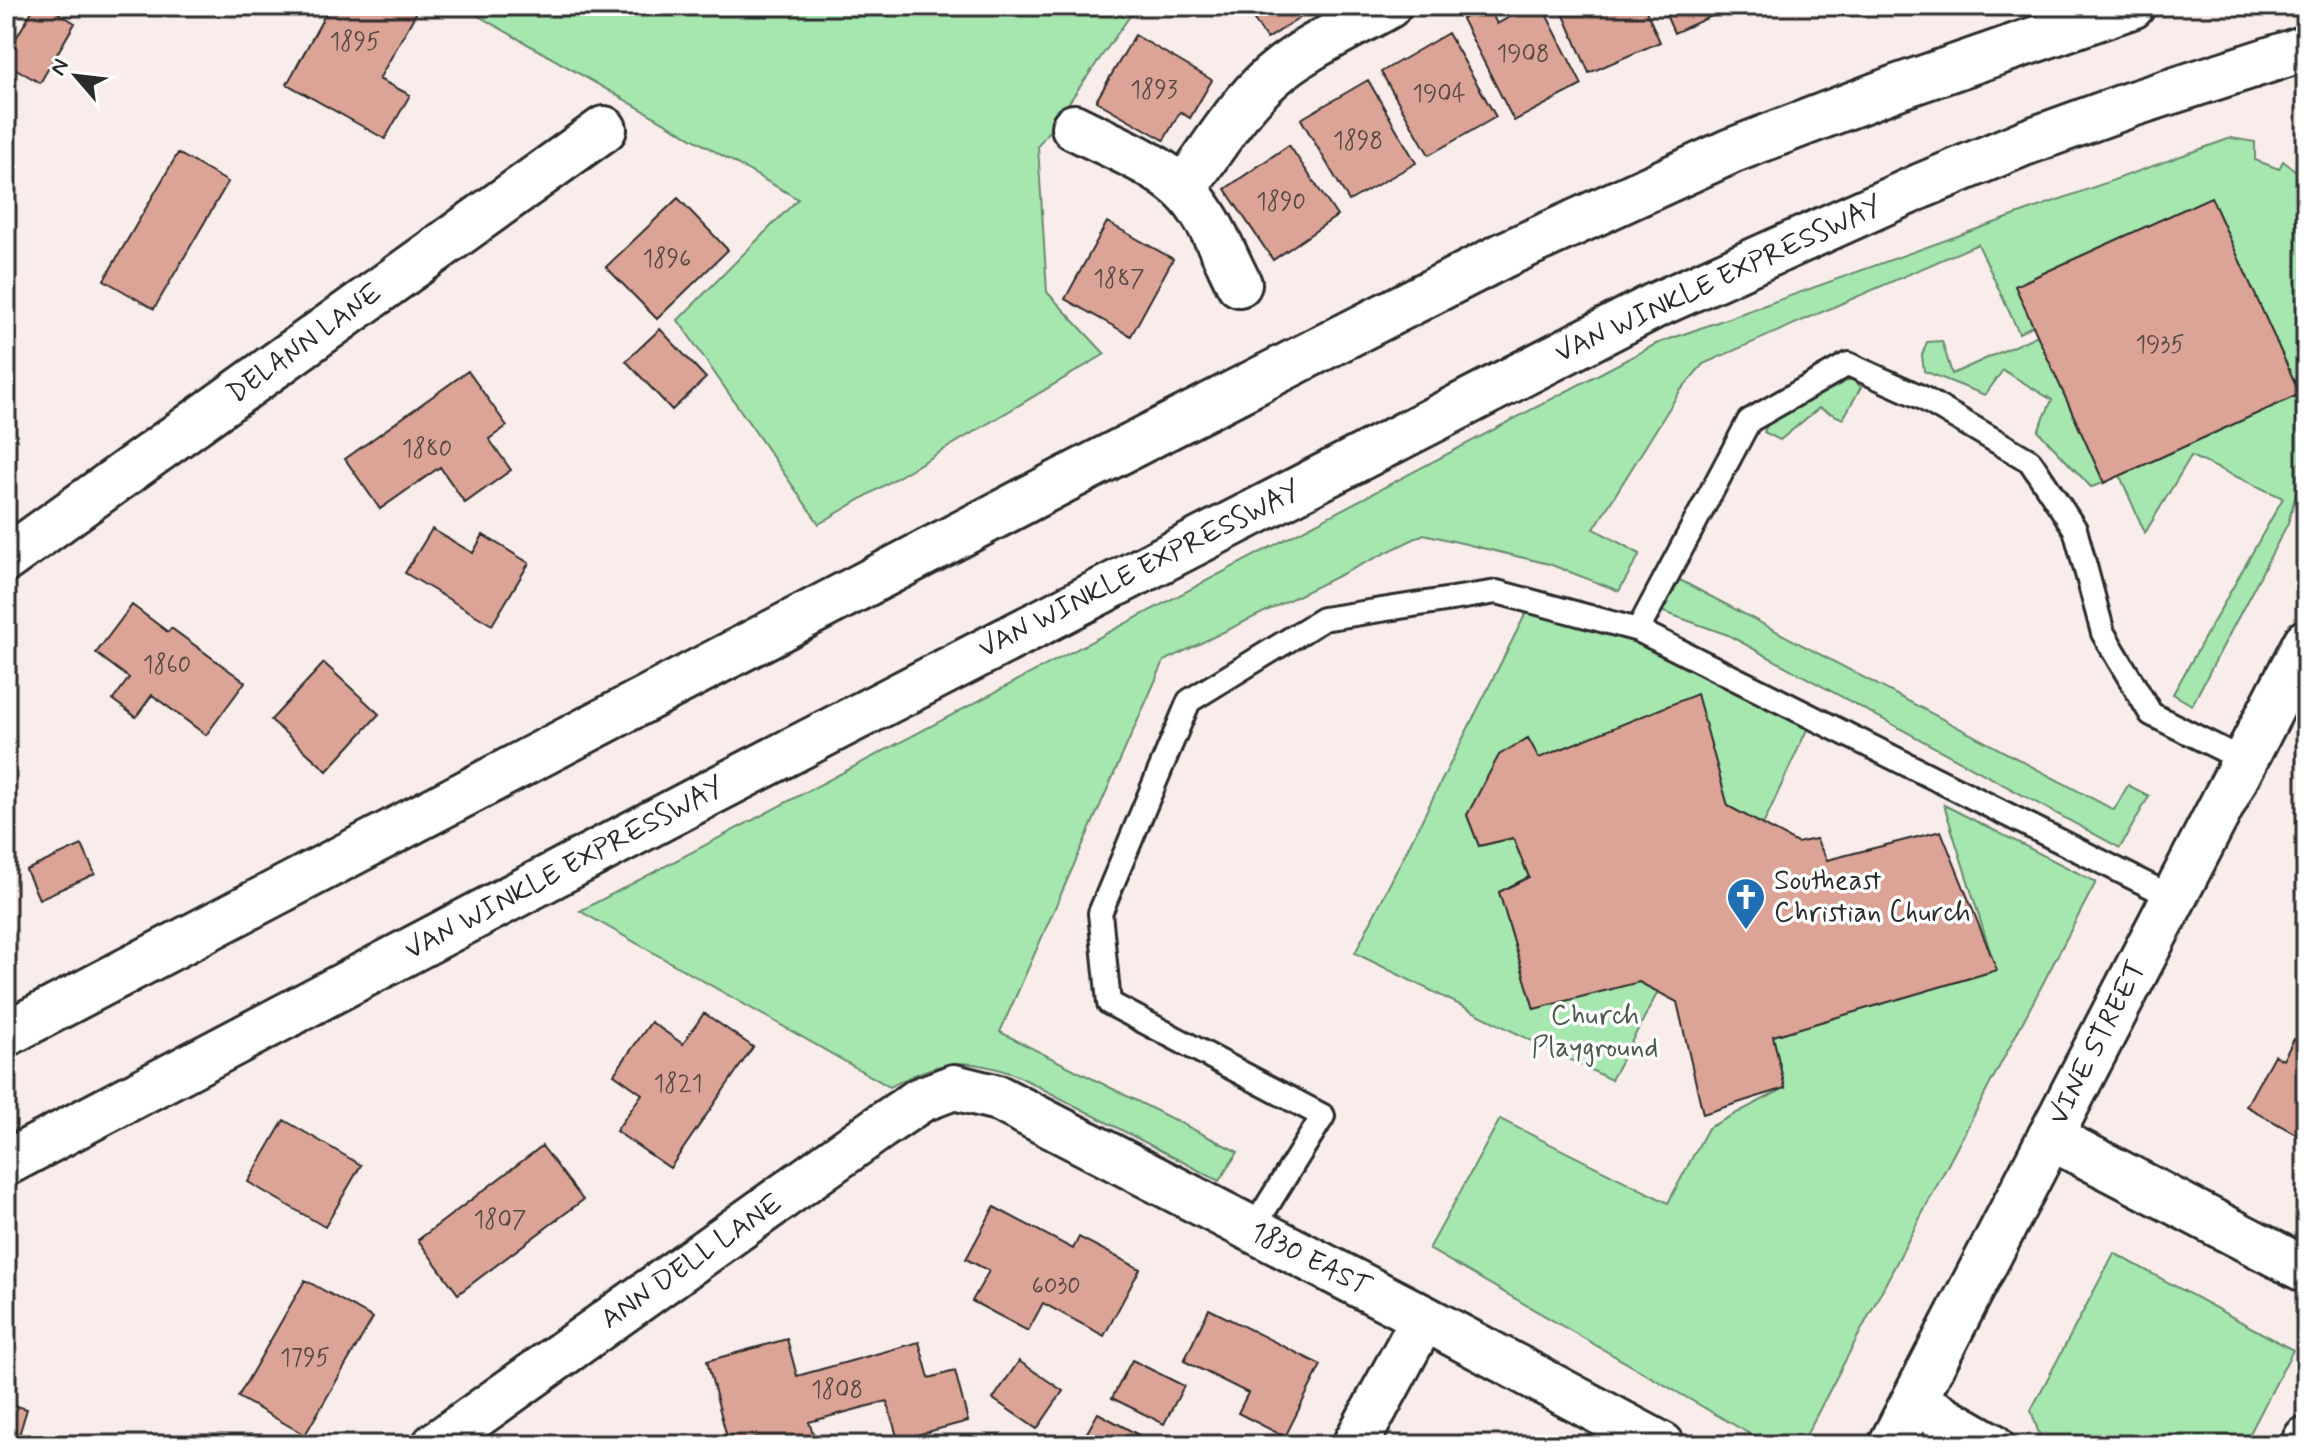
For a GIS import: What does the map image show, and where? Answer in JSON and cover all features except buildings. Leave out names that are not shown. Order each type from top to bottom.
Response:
[{"type":"main road","points":[[1183,189],[1255,93],[1273,76],[1315,47],[1388,6]]},
{"type":"main road","points":[[6,1034],[1068,478],[1504,255],[1731,151],[1898,87],[2132,6]]},
{"type":"main road","name":"VAN WINKLE EXPRESSWAY","points":[[6,1163],[722,786],[1654,306],[2024,143],[2132,104],[2306,48]]},
{"type":"main road","points":[[1074,127],[1153,168],[1183,189],[1201,213],[1239,284]]},
{"type":"main road","name":"DELANN LANE","points":[[6,559],[604,129]]},
{"type":"main road","name":"VINE STREET","points":[[1891,1445],[2306,642]]},
{"type":"main road","name":"1830 EAST","points":[[954,1087],[998,1098],[1662,1445]]},
{"type":"main road","name":"ANN DELL LANE","points":[[435,1445],[893,1118],[920,1100],[954,1087]]},
{"type":"main road","points":[[2050,1137],[2306,1270]]},
{"type":"main road","points":[[1355,1445],[1424,1318]]},
{"type":"main road","points":[[1914,1401],[1991,1445]]},
{"type":"main road","points":[[2303,1445],[2306,1439]]},
{"type":"lane","points":[[1638,630],[1749,421],[1848,364],[1921,397],[2030,461],[2075,529],[2103,633],[2151,714],[2245,761]]},
{"type":"lane","points":[[1252,1230],[1323,1116],[1109,1003],[1100,913],[1189,701],[1323,619],[1497,592],[1638,630],[2174,898]]},
{"type":"green space","points":[[461,6],[1137,6],[1038,146],[1047,292],[1105,354],[819,524],[678,320],[798,199]]},
{"type":"green space","points":[[2231,138],[2255,142],[2255,160],[2279,169],[2283,161],[2304,177],[2306,185],[2306,459],[2288,523],[2192,705],[2173,694],[2283,498],[2191,456],[2145,533],[2120,476],[2300,394],[2211,197],[2016,285],[2034,325],[2019,333],[1978,244],[1703,364],[1680,391],[1594,529],[1640,554],[1619,591],[1549,564],[1424,534],[1164,661],[1000,1032],[1238,1152],[1219,1181],[1001,1070],[969,1064],[939,1066],[890,1087],[580,911],[1656,344]]},
{"type":"green space","points":[[2038,335],[2104,483],[2091,487],[2038,431],[2052,400],[2003,370],[1985,395],[1924,371],[1922,355],[1927,342],[1942,341],[1952,374]]},
{"type":"green space","points":[[1851,379],[1861,387],[1843,419],[1819,408],[1780,440],[1764,432],[1769,420]]},
{"type":"green space","points":[[1676,578],[2114,810],[2128,785],[2149,796],[2120,848],[1728,635],[1658,610]]},
{"type":"green space","name":"Church Playground","points":[[1532,601],[1638,630],[1810,723],[1763,825],[1467,815],[1479,846],[1513,838],[1529,877],[1499,892],[1534,1008],[1639,982],[1658,992],[1611,1080],[1355,953]]},
{"type":"green space","points":[[1944,805],[2096,882],[1801,1445],[1769,1445],[1429,1249],[1500,1119],[1668,1203],[1708,1128],[1785,1088],[1773,1036],[1996,970]]},
{"type":"green space","points":[[2114,1253],[2293,1350],[2244,1445],[2055,1445],[2040,1437],[2031,1410]]},
{"type":"place","name":"Southeast Christian Church","points":[[1746,931]]}]
